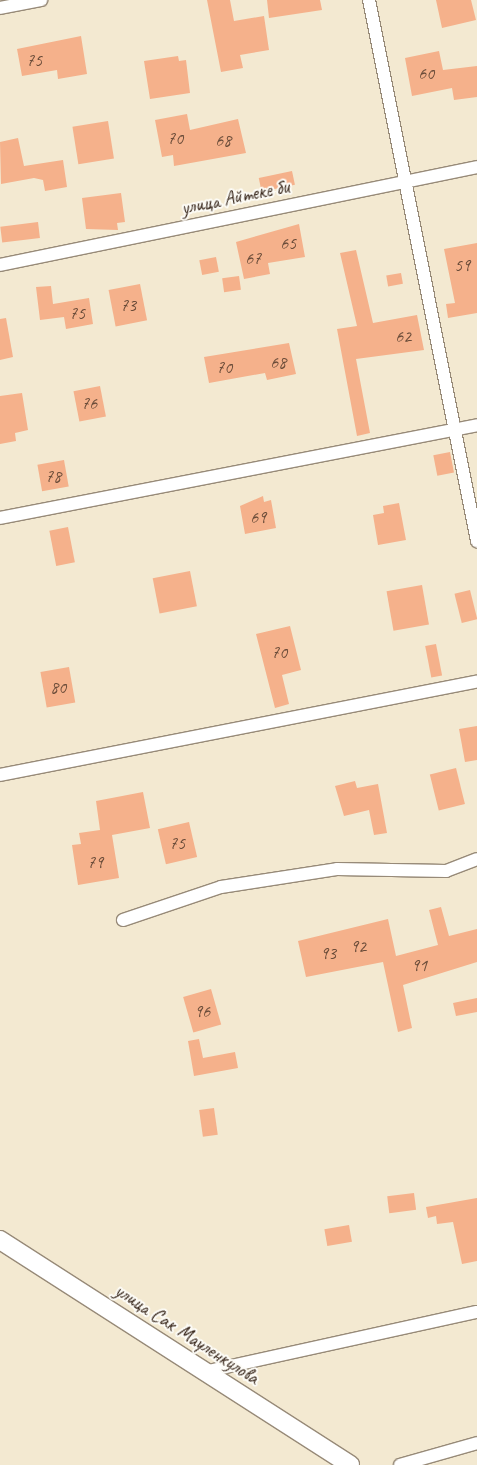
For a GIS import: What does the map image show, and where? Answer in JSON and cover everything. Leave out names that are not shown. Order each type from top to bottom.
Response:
[{"type":"main road","name":"улица Сак Мауленкулова","points":[[0,1240],[208,1371],[350,1465]]},
{"type":"street","points":[[0,8],[41,0]]},
{"type":"street","points":[[369,0],[403,182],[457,429],[477,541]]},
{"type":"street","name":"улица Айтеке би","points":[[0,265],[477,167]]},
{"type":"street","points":[[0,518],[477,425]]},
{"type":"street","points":[[0,775],[477,681]]},
{"type":"street","points":[[122,920],[220,887],[337,869],[446,871],[477,859]]},
{"type":"street","points":[[208,1371],[477,1312]]},
{"type":"street","points":[[400,1465],[477,1443]]},
{"type":"building","points":[[207,0],[230,0],[234,21],[264,16],[269,50],[240,55],[243,68],[221,72]]},
{"type":"building","points":[[267,0],[320,0],[322,10],[269,18]]},
{"type":"building","points":[[436,0],[471,0],[476,20],[442,28]]},
{"type":"building","points":[[81,36],[87,74],[58,79],[57,70],[22,76],[17,49]]},
{"type":"building","points":[[439,51],[443,70],[477,66],[477,97],[454,100],[452,88],[412,96],[405,58]]},
{"type":"building","points":[[178,56],[179,61],[186,60],[190,93],[150,99],[144,61]]},
{"type":"building","points":[[187,114],[190,130],[238,119],[246,153],[174,166],[173,155],[162,157],[155,120]]},
{"type":"building","points":[[108,121],[114,159],[78,164],[72,127]]},
{"type":"building","points":[[18,138],[24,166],[63,160],[67,187],[45,191],[43,180],[34,178],[1,184],[0,142]]},
{"type":"building","points":[[292,171],[295,185],[262,192],[259,178]]},
{"type":"building","points":[[121,193],[125,222],[117,223],[118,230],[86,229],[82,198]]},
{"type":"building","points":[[38,222],[40,238],[2,243],[0,227]]},
{"type":"building","points":[[299,224],[305,257],[268,263],[270,274],[244,279],[236,242]]},
{"type":"building","points":[[477,243],[477,313],[448,318],[446,304],[455,303],[444,249]]},
{"type":"building","points":[[356,250],[373,323],[417,315],[424,350],[356,359],[370,433],[357,436],[337,329],[357,326],[340,253]]},
{"type":"building","points":[[216,257],[219,272],[202,275],[199,260]]},
{"type":"building","points":[[401,273],[403,284],[388,286],[386,276]]},
{"type":"building","points":[[239,276],[241,290],[224,292],[222,278]]},
{"type":"building","points":[[140,284],[147,320],[116,326],[109,290]]},
{"type":"building","points":[[51,286],[53,304],[89,298],[93,324],[66,329],[64,317],[40,320],[36,287]]},
{"type":"building","points":[[6,318],[13,357],[0,360],[0,319]]},
{"type":"building","points":[[289,343],[296,374],[267,380],[265,373],[209,383],[204,357]]},
{"type":"building","points":[[100,386],[106,416],[79,422],[73,391]]},
{"type":"building","points":[[22,393],[28,430],[15,433],[16,441],[0,444],[0,396]]},
{"type":"building","points":[[450,452],[454,473],[437,476],[433,455]]},
{"type":"building","points":[[64,460],[69,487],[42,491],[37,465]]},
{"type":"building","points":[[263,496],[264,502],[271,500],[276,528],[245,534],[240,506]]},
{"type":"building","points":[[399,503],[406,540],[378,545],[373,515],[384,513],[383,506]]},
{"type":"building","points":[[68,527],[75,562],[56,566],[49,531]]},
{"type":"building","points":[[190,571],[197,606],[160,614],[153,578]]},
{"type":"building","points":[[422,585],[429,624],[393,631],[387,591]]},
{"type":"building","points":[[470,590],[477,619],[462,623],[454,594]]},
{"type":"building","points":[[290,626],[301,670],[282,675],[289,704],[275,708],[256,634]]},
{"type":"building","points":[[436,644],[442,675],[431,678],[425,646]]},
{"type":"building","points":[[69,667],[75,702],[47,707],[40,672]]},
{"type":"building","points":[[477,726],[477,760],[465,762],[459,729]]},
{"type":"building","points":[[456,768],[465,804],[439,810],[430,775]]},
{"type":"building","points":[[355,781],[357,788],[378,784],[387,833],[374,835],[369,810],[344,816],[335,786]]},
{"type":"building","points":[[143,792],[150,828],[112,835],[119,878],[78,885],[72,845],[81,844],[79,833],[100,830],[96,801]]},
{"type":"building","points":[[189,822],[197,857],[166,864],[158,829]]},
{"type":"building","points":[[441,907],[449,936],[477,929],[477,962],[403,985],[412,1028],[398,1032],[383,962],[306,977],[298,941],[388,919],[396,956],[438,945],[429,910]]},
{"type":"building","points":[[211,989],[221,1025],[193,1033],[183,997]]},
{"type":"building","points":[[477,998],[477,1012],[456,1016],[453,1003]]},
{"type":"building","points":[[199,1039],[203,1058],[235,1052],[238,1068],[194,1076],[188,1041]]},
{"type":"building","points":[[214,1108],[218,1135],[203,1137],[199,1110]]},
{"type":"building","points":[[414,1193],[416,1210],[389,1213],[387,1196]]},
{"type":"building","points":[[477,1198],[477,1261],[462,1264],[453,1222],[437,1224],[436,1216],[428,1218],[426,1207]]},
{"type":"building","points":[[349,1225],[352,1242],[327,1246],[324,1229]]}]
